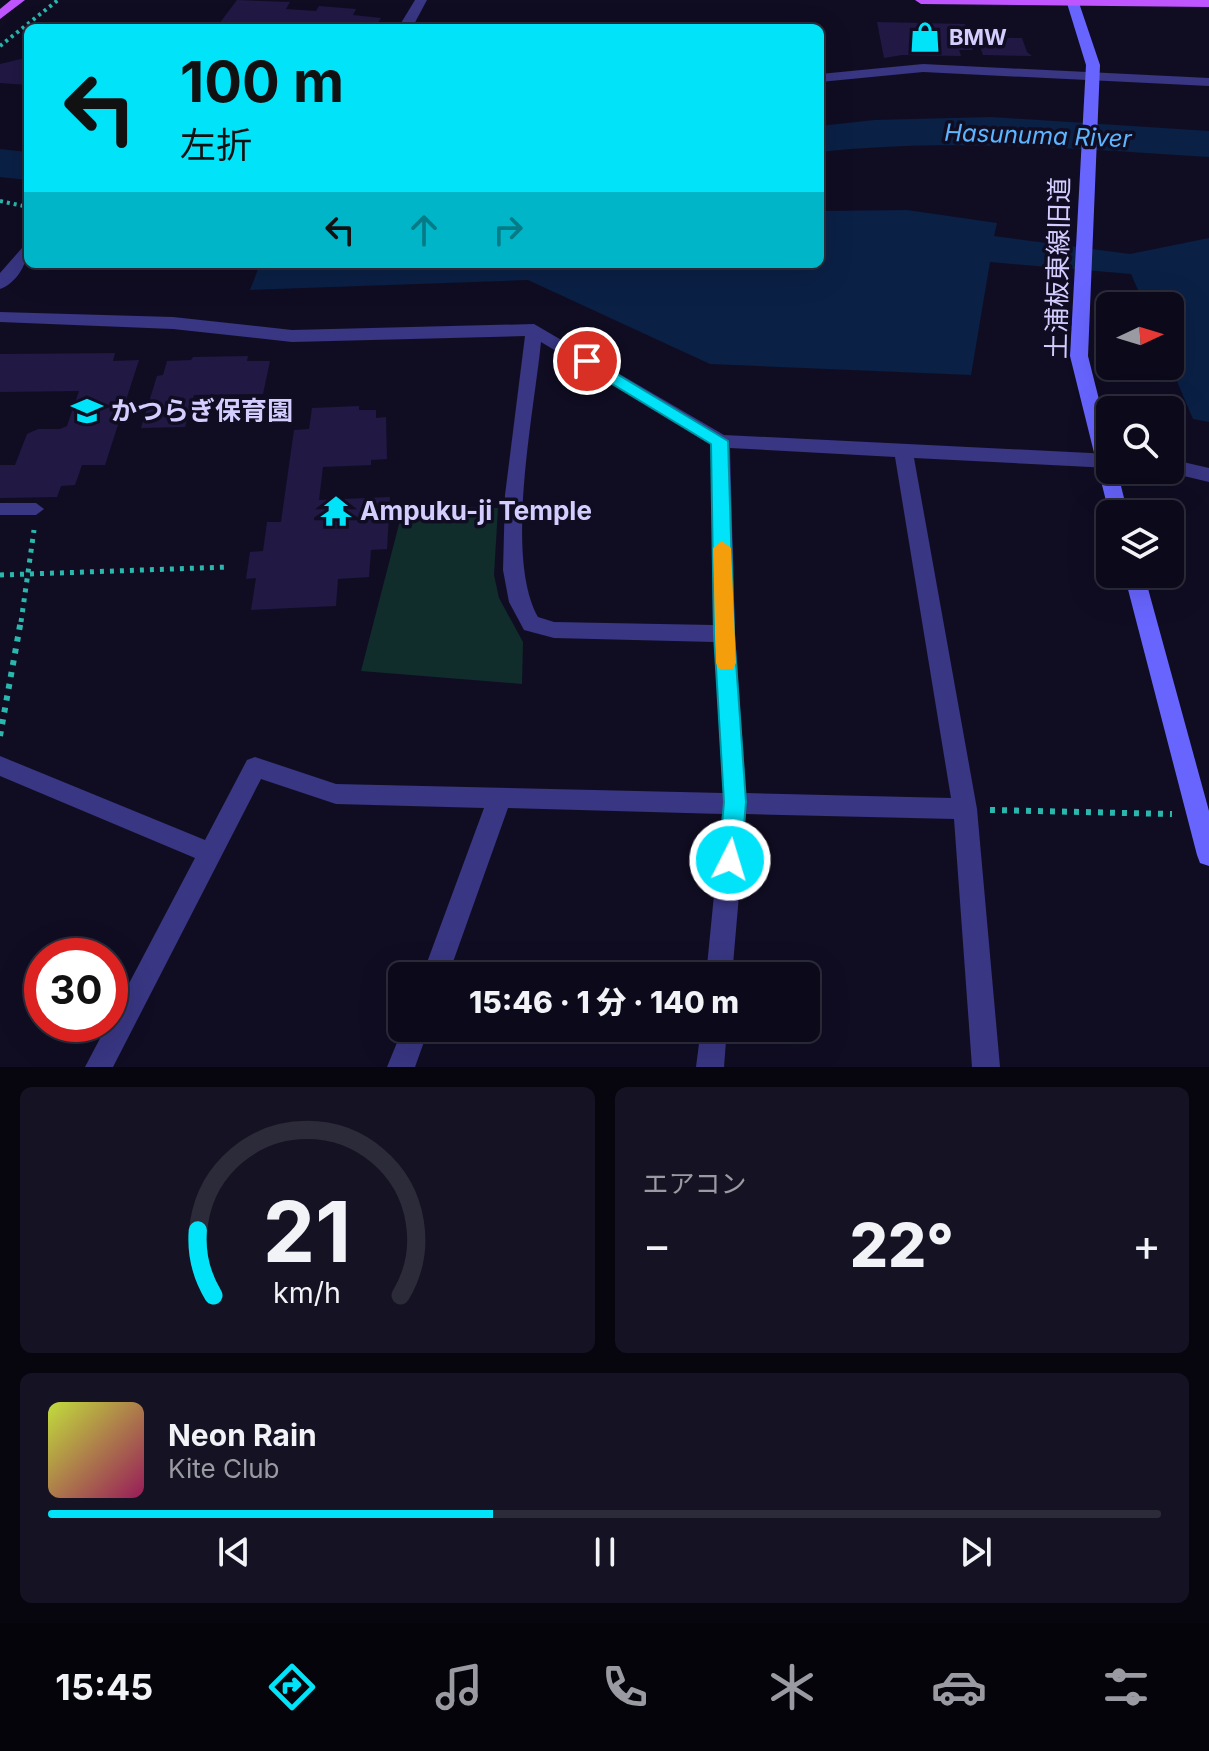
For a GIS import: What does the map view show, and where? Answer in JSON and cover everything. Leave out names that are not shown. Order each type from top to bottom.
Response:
[{"type":"main road","points":[[0,15],[19,0]]},
{"type":"main road","points":[[921,0],[1209,3]]},
{"type":"street","points":[[407,24],[421,0]]},
{"type":"street","points":[[1072,1],[1092,56],[1093,74]]},
{"type":"street","points":[[824,78],[923,68],[1209,82]]},
{"type":"street","name":"土浦板東線旧道","points":[[1093,74],[1079,356],[1096,420]]},
{"type":"street","points":[[0,284],[24,256]]},
{"type":"street","points":[[0,317],[173,323],[292,336],[534,330],[720,441],[904,453],[1096,461]]},
{"type":"street","points":[[534,330],[515,495],[513,570],[519,602],[531,624],[554,630],[724,634]]},
{"type":"street","points":[[720,441],[724,634],[735,802],[720,962]]},
{"type":"street","points":[[904,453],[965,809],[986,1067]]},
{"type":"street","points":[[1184,469],[1209,475]]},
{"type":"street","points":[[1138,588],[1209,855]]},
{"type":"street","points":[[0,766],[209,853]]},
{"type":"street","points":[[99,1067],[255,767],[336,794],[965,809]]},
{"type":"street","points":[[440,962],[500,797]]},
{"type":"street","points":[[401,1067],[411,1042]]},
{"type":"street","points":[[710,1067],[713,1042]]},
{"type":"lane","points":[[0,509],[36,509]]},
{"type":"path","points":[[28,24],[58,0]]},
{"type":"path","points":[[0,46],[24,27]]},
{"type":"path","points":[[0,201],[24,206]]},
{"type":"path","points":[[0,736],[30,574],[36,509]]},
{"type":"path","points":[[0,575],[228,567]]},
{"type":"path","points":[[965,809],[1199,815]]},
{"type":"green space","points":[[404,505],[498,508],[494,575],[499,598],[523,642],[522,684],[361,671]]},
{"type":"water","points":[[907,210],[997,223],[994,236],[1130,254],[1209,238],[1209,422],[1193,419],[1176,380],[1184,380],[1184,292],[1139,292],[1131,274],[990,262],[971,375],[710,364],[528,280],[250,290],[258,268],[824,268],[824,211]]},
{"type":"building","points":[[237,0],[290,2],[286,9],[316,11],[319,6],[356,9],[353,15],[381,18],[377,24],[219,24]]},
{"type":"building","name":"BMW","points":[[877,22],[965,24],[973,50],[959,50],[961,56],[902,55],[884,58]]},
{"type":"building","points":[[977,38],[1022,38],[1027,52],[1032,56],[983,55]]},
{"type":"building","points":[[24,59],[24,85],[0,83],[0,64]]},
{"type":"building","points":[[115,353],[113,361],[139,360],[105,465],[82,465],[75,485],[61,486],[57,497],[0,498],[0,465],[15,465],[27,434],[38,429],[67,426],[79,391],[0,392],[0,354]]},
{"type":"building","points":[[248,356],[247,361],[270,361],[263,394],[194,395],[185,427],[141,428],[157,376],[163,375],[167,361]]},
{"type":"building","name":"Ampuku-ji Temple","points":[[359,406],[359,410],[376,410],[376,418],[386,417],[387,459],[371,460],[371,465],[323,467],[319,500],[390,497],[387,549],[371,550],[369,577],[338,579],[336,606],[251,610],[256,578],[246,579],[250,552],[263,551],[267,522],[281,522],[294,430],[309,429],[312,408]]},
{"type":"waterway","name":"Hasunuma River","points":[[824,139],[874,133],[991,130],[1209,144]]},
{"type":"waterway","name":"Hasunuma River","points":[[0,163],[24,166]]},
{"type":"slow traffic","points":[[722,548],[726,663]]},
{"type":"place","name":"BMW","points":[[925,37]]},
{"type":"place","name":"かつらぎ保育園","points":[[87,411]]},
{"type":"place","name":"Ampuku-ji Temple","points":[[336,511]]},
{"type":"route","points":[[587,361],[720,441],[724,634],[735,802],[730,860]]}]
